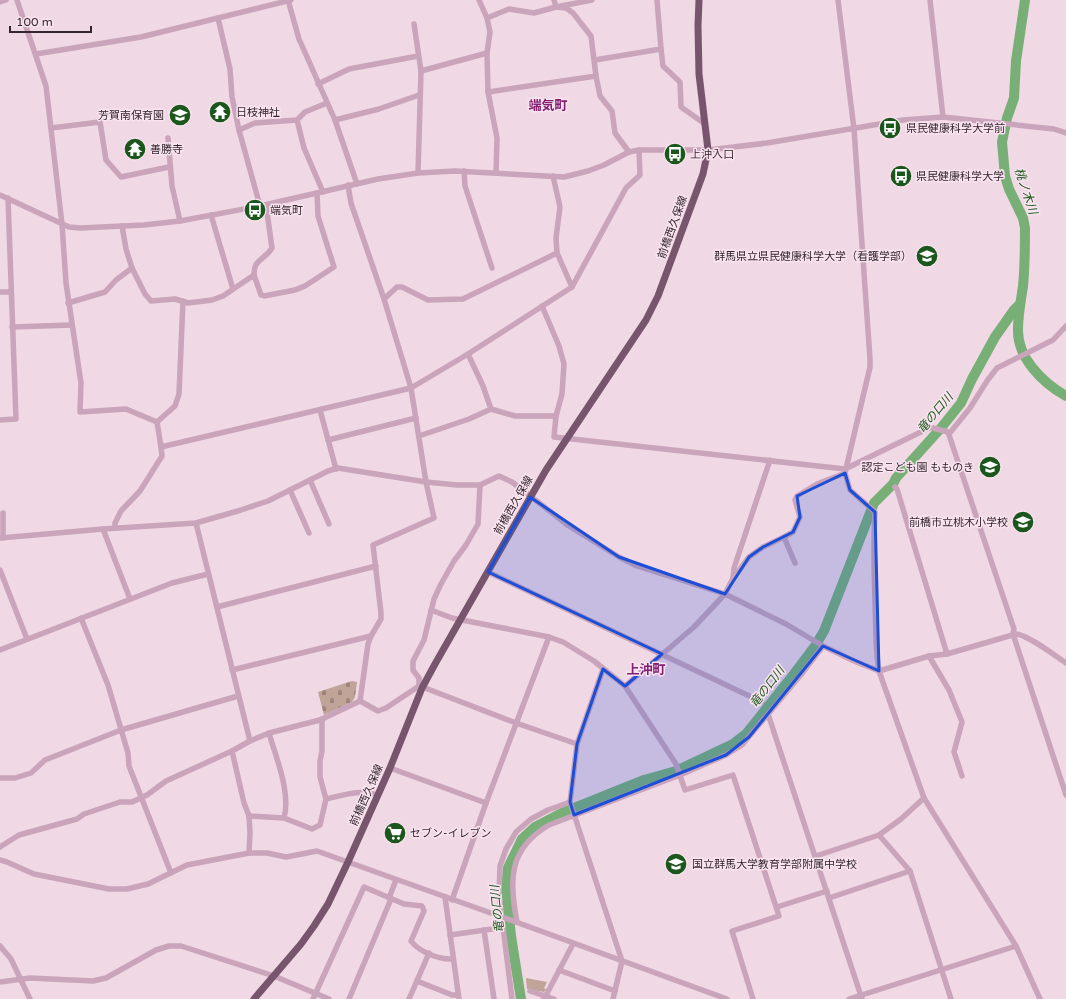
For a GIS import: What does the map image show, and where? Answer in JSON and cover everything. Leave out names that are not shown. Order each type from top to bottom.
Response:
[{"type":"main road","name":"前橋西久保線","points":[[254,999],[314,926],[328,904],[390,768],[421,687],[461,620],[546,470],[646,320],[658,296],[703,174],[708,150],[699,74],[699,0]]},
{"type":"street","points":[[0,2],[6,0]]},
{"type":"street","points":[[17,0],[46,86],[62,224],[68,303],[81,383],[80,412],[126,409],[158,422]]},
{"type":"street","points":[[36,54],[141,37],[290,0],[299,39],[335,120],[357,184]]},
{"type":"street","points":[[479,0],[488,18],[490,32],[487,53],[488,92],[497,138],[496,173]]},
{"type":"street","points":[[554,0],[556,7]]},
{"type":"street","points":[[488,18],[509,9],[534,13],[592,0]]},
{"type":"street","points":[[658,0],[663,66],[680,82],[682,107],[705,124]]},
{"type":"street","points":[[838,0],[854,128],[870,359],[870,367],[845,471],[850,490],[875,511],[876,655],[879,671],[924,798],[1016,946],[1040,999]]},
{"type":"street","points":[[930,0],[943,117]]},
{"type":"street","points":[[556,7],[566,8],[573,13],[591,36],[600,96],[612,112],[616,133],[630,152]]},
{"type":"street","points":[[218,18],[230,69],[232,98],[239,130],[263,206],[272,248],[269,254],[256,263],[254,267],[254,275],[261,295],[264,296],[295,290],[334,267],[318,216],[320,192],[304,148],[298,120]]},
{"type":"street","points":[[414,24],[421,71],[419,95],[418,173]]},
{"type":"street","points":[[595,60],[661,49]]},
{"type":"street","points":[[421,71],[487,53]]},
{"type":"street","points":[[318,84],[349,69],[418,56]]},
{"type":"street","points":[[488,92],[596,76]]},
{"type":"street","points":[[335,120],[379,109],[419,95]]},
{"type":"street","points":[[239,130],[255,123],[298,120],[305,112],[327,103]]},
{"type":"street","points":[[0,195],[62,224],[80,228],[122,226],[180,221],[263,206],[348,185],[418,173],[464,171],[564,177],[588,171],[630,152],[639,150],[708,150],[749,145],[902,120],[943,117],[1033,126],[1054,129],[1066,134]]},
{"type":"street","points":[[51,128],[100,122],[106,160],[121,177],[169,167]]},
{"type":"street","points":[[168,138],[169,167],[180,221]]},
{"type":"street","points":[[161,447],[411,388],[468,354],[572,288],[626,188],[640,175],[639,150]]},
{"type":"street","points":[[464,171],[465,186],[492,268]]},
{"type":"street","points":[[553,176],[560,207],[556,238],[557,253],[572,288]]},
{"type":"street","points":[[348,185],[350,203],[384,300],[411,388],[426,482],[434,518],[373,545],[381,619],[368,644],[360,700]]},
{"type":"street","points":[[0,420],[16,419],[8,198]]},
{"type":"street","points":[[211,215],[233,289]]},
{"type":"street","points":[[122,226],[126,249],[132,268],[145,294],[151,301],[176,298],[188,303],[212,300],[223,296],[254,275]]},
{"type":"street","points":[[384,300],[397,287],[402,287],[428,300],[463,300],[557,253]]},
{"type":"street","points":[[68,303],[105,292],[116,280],[132,268]]},
{"type":"street","points":[[0,292],[11,292]]},
{"type":"street","points":[[158,422],[175,406],[179,394],[183,301]]},
{"type":"street","points":[[542,306],[560,346],[564,364],[562,394],[556,416],[554,437],[770,460],[845,471]]},
{"type":"street","points":[[12,327],[71,326]]},
{"type":"street","points":[[948,432],[970,408],[992,374],[1001,366],[1057,336],[1066,326]]},
{"type":"street","points":[[468,354],[483,386],[491,409]]},
{"type":"street","points":[[419,436],[469,419],[491,409],[515,416],[556,416]]},
{"type":"street","points":[[320,410],[336,469]]},
{"type":"street","points":[[328,440],[416,418]]},
{"type":"street","points":[[115,528],[115,522],[121,511],[140,491],[162,456],[158,422]]},
{"type":"street","points":[[625,686],[694,627],[726,594],[732,580],[749,557],[763,547],[793,532],[800,517],[795,500],[797,496],[817,484],[921,432],[933,428],[948,432]]},
{"type":"street","points":[[948,432],[1014,629],[1013,634],[1066,795]]},
{"type":"street","points":[[732,580],[734,568],[770,460]]},
{"type":"street","points":[[3,513],[2,538],[115,528],[196,523],[268,501],[328,471],[336,469],[426,482],[480,485],[499,476],[512,482],[569,526],[619,557],[637,566],[726,594],[786,624],[823,646],[879,671],[930,656],[946,654],[1013,634],[1022,635],[1066,663]]},
{"type":"street","points":[[310,480],[329,524]]},
{"type":"street","points":[[421,687],[413,670],[413,661],[424,640],[434,599],[446,575],[478,524],[480,485]]},
{"type":"street","points":[[895,487],[897,489],[946,654]]},
{"type":"street","points":[[290,490],[309,533]]},
{"type":"street","points":[[196,523],[250,741]]},
{"type":"street","points":[[103,529],[130,599]]},
{"type":"street","points":[[784,537],[795,563]]},
{"type":"street","points":[[217,606],[376,566]]},
{"type":"street","points":[[0,570],[27,639]]},
{"type":"street","points":[[488,572],[762,702]]},
{"type":"street","points":[[0,650],[172,583],[208,574]]},
{"type":"street","points":[[431,610],[452,618],[563,642],[594,661],[625,686],[676,764],[685,790],[733,775],[779,916],[732,931],[754,999]]},
{"type":"street","points":[[81,618],[108,685],[128,753],[129,766],[171,873]]},
{"type":"street","points":[[232,670],[371,636]]},
{"type":"street","points":[[452,900],[486,803],[549,638]]},
{"type":"street","points":[[516,922],[512,892],[512,877],[515,865],[522,849],[533,835],[549,825],[726,755],[742,745],[823,646]]},
{"type":"street","points":[[930,656],[949,690],[962,722],[954,752],[962,776]]},
{"type":"street","points":[[603,668],[577,744],[570,803],[622,961],[613,999]]},
{"type":"street","points":[[360,700],[378,711],[386,708],[421,687],[516,723],[577,744]]},
{"type":"street","points":[[0,778],[14,778],[31,773],[45,760],[121,730],[238,696]]},
{"type":"street","points":[[0,847],[19,836],[77,819],[84,814],[120,802],[132,802],[147,795],[166,781],[232,751],[250,741],[269,733],[322,719],[360,700]]},
{"type":"street","points":[[768,714],[816,856],[861,997]]},
{"type":"street","points":[[249,816],[284,818],[312,829],[320,825],[326,799],[320,777],[322,719]]},
{"type":"street","points":[[269,733],[284,786],[284,818]]},
{"type":"street","points":[[232,751],[244,803],[249,816],[249,853]]},
{"type":"street","points":[[390,768],[486,803]]},
{"type":"street","points":[[326,799],[358,792],[368,792],[378,795]]},
{"type":"street","points":[[816,856],[879,836],[901,819],[924,798]]},
{"type":"street","points":[[512,999],[503,930],[499,882],[500,866],[506,849],[516,832],[531,819],[548,810],[570,803]]},
{"type":"street","points":[[879,836],[910,871],[951,999]]},
{"type":"street","points":[[0,860],[34,874],[109,889],[127,889],[148,884],[187,865],[249,853],[267,853],[286,856],[317,852],[516,922],[727,999]]},
{"type":"street","points":[[829,898],[910,871]]},
{"type":"street","points":[[349,999],[396,880]]},
{"type":"street","points":[[315,996],[364,887],[404,904],[422,906],[424,911],[411,941],[415,947],[446,960],[453,959]]},
{"type":"street","points":[[777,907],[827,891]]},
{"type":"street","points":[[417,981],[458,997],[445,897]]},
{"type":"street","points":[[450,935],[499,928],[503,930]]},
{"type":"street","points":[[484,930],[494,999]]},
{"type":"street","points":[[545,997],[573,944]]},
{"type":"street","points":[[0,946],[10,959],[30,999]]},
{"type":"street","points":[[0,982],[30,978],[93,982],[106,978],[156,950],[169,946],[181,946],[274,976],[315,996],[329,999]]},
{"type":"street","points":[[850,999],[861,997],[941,969],[1016,946]]},
{"type":"street","points":[[409,999],[429,953]]},
{"type":"street","points":[[559,970],[615,991]]},
{"type":"street","points":[[530,991],[554,999]]},
{"type":"highlighted area","points":[[845,473],[850,490],[875,512],[879,671],[823,646],[749,737],[726,755],[574,815],[570,802],[577,744],[603,669],[625,686],[662,654],[488,572],[530,497],[619,557],[725,594],[749,557],[763,547],[793,532],[800,517],[797,496]]},
{"type":"green space","points":[[352,681],[357,682],[355,697],[352,702],[324,715],[318,692]]},
{"type":"green space","points":[[526,978],[547,982],[544,988],[546,989],[544,992],[527,989]]},
{"type":"waterway","name":"桃ノ木川","points":[[1025,0],[1016,61],[1014,98],[1007,118],[1002,142],[1005,176],[1009,189],[1023,218],[1025,228],[1024,279],[1018,324],[1019,340],[1027,360],[1040,377],[1057,391],[1066,396]]},
{"type":"waterway","name":"竜の口川","points":[[521,999],[511,936],[506,888],[508,868],[522,839],[535,827],[562,813],[644,780],[676,771],[733,744],[746,734],[794,674],[815,646],[824,631],[874,503],[893,484],[896,478],[941,428],[961,403],[972,379],[995,337],[1020,304]]},
{"type":"place","name":"日枝神社","points":[[220,112]]},
{"type":"place","name":"芳賀南保育園","points":[[180,115]]},
{"type":"place","name":"県民健康科学大学前","points":[[890,128]]},
{"type":"place","name":"善勝寺","points":[[135,149]]},
{"type":"place","name":"上沖入口","points":[[675,154]]},
{"type":"place","name":"県民健康科学大学","points":[[901,176]]},
{"type":"place","name":"端気町","points":[[255,210]]},
{"type":"place","name":"群馬県立県民健康科学大学（看護学部）","points":[[927,256]]},
{"type":"place","name":"認定こども園 もものき","points":[[990,467]]},
{"type":"place","name":"前橋市立桃木小学校","points":[[1023,522]]},
{"type":"place","name":"セブン-イレブン","points":[[395,833]]},
{"type":"place","name":"国立群馬大学教育学部附属中学校","points":[[676,864]]},
{"type":"district","name":"端気町","points":[[548,105]]},
{"type":"district","name":"上沖町","points":[[646,669]]}]
